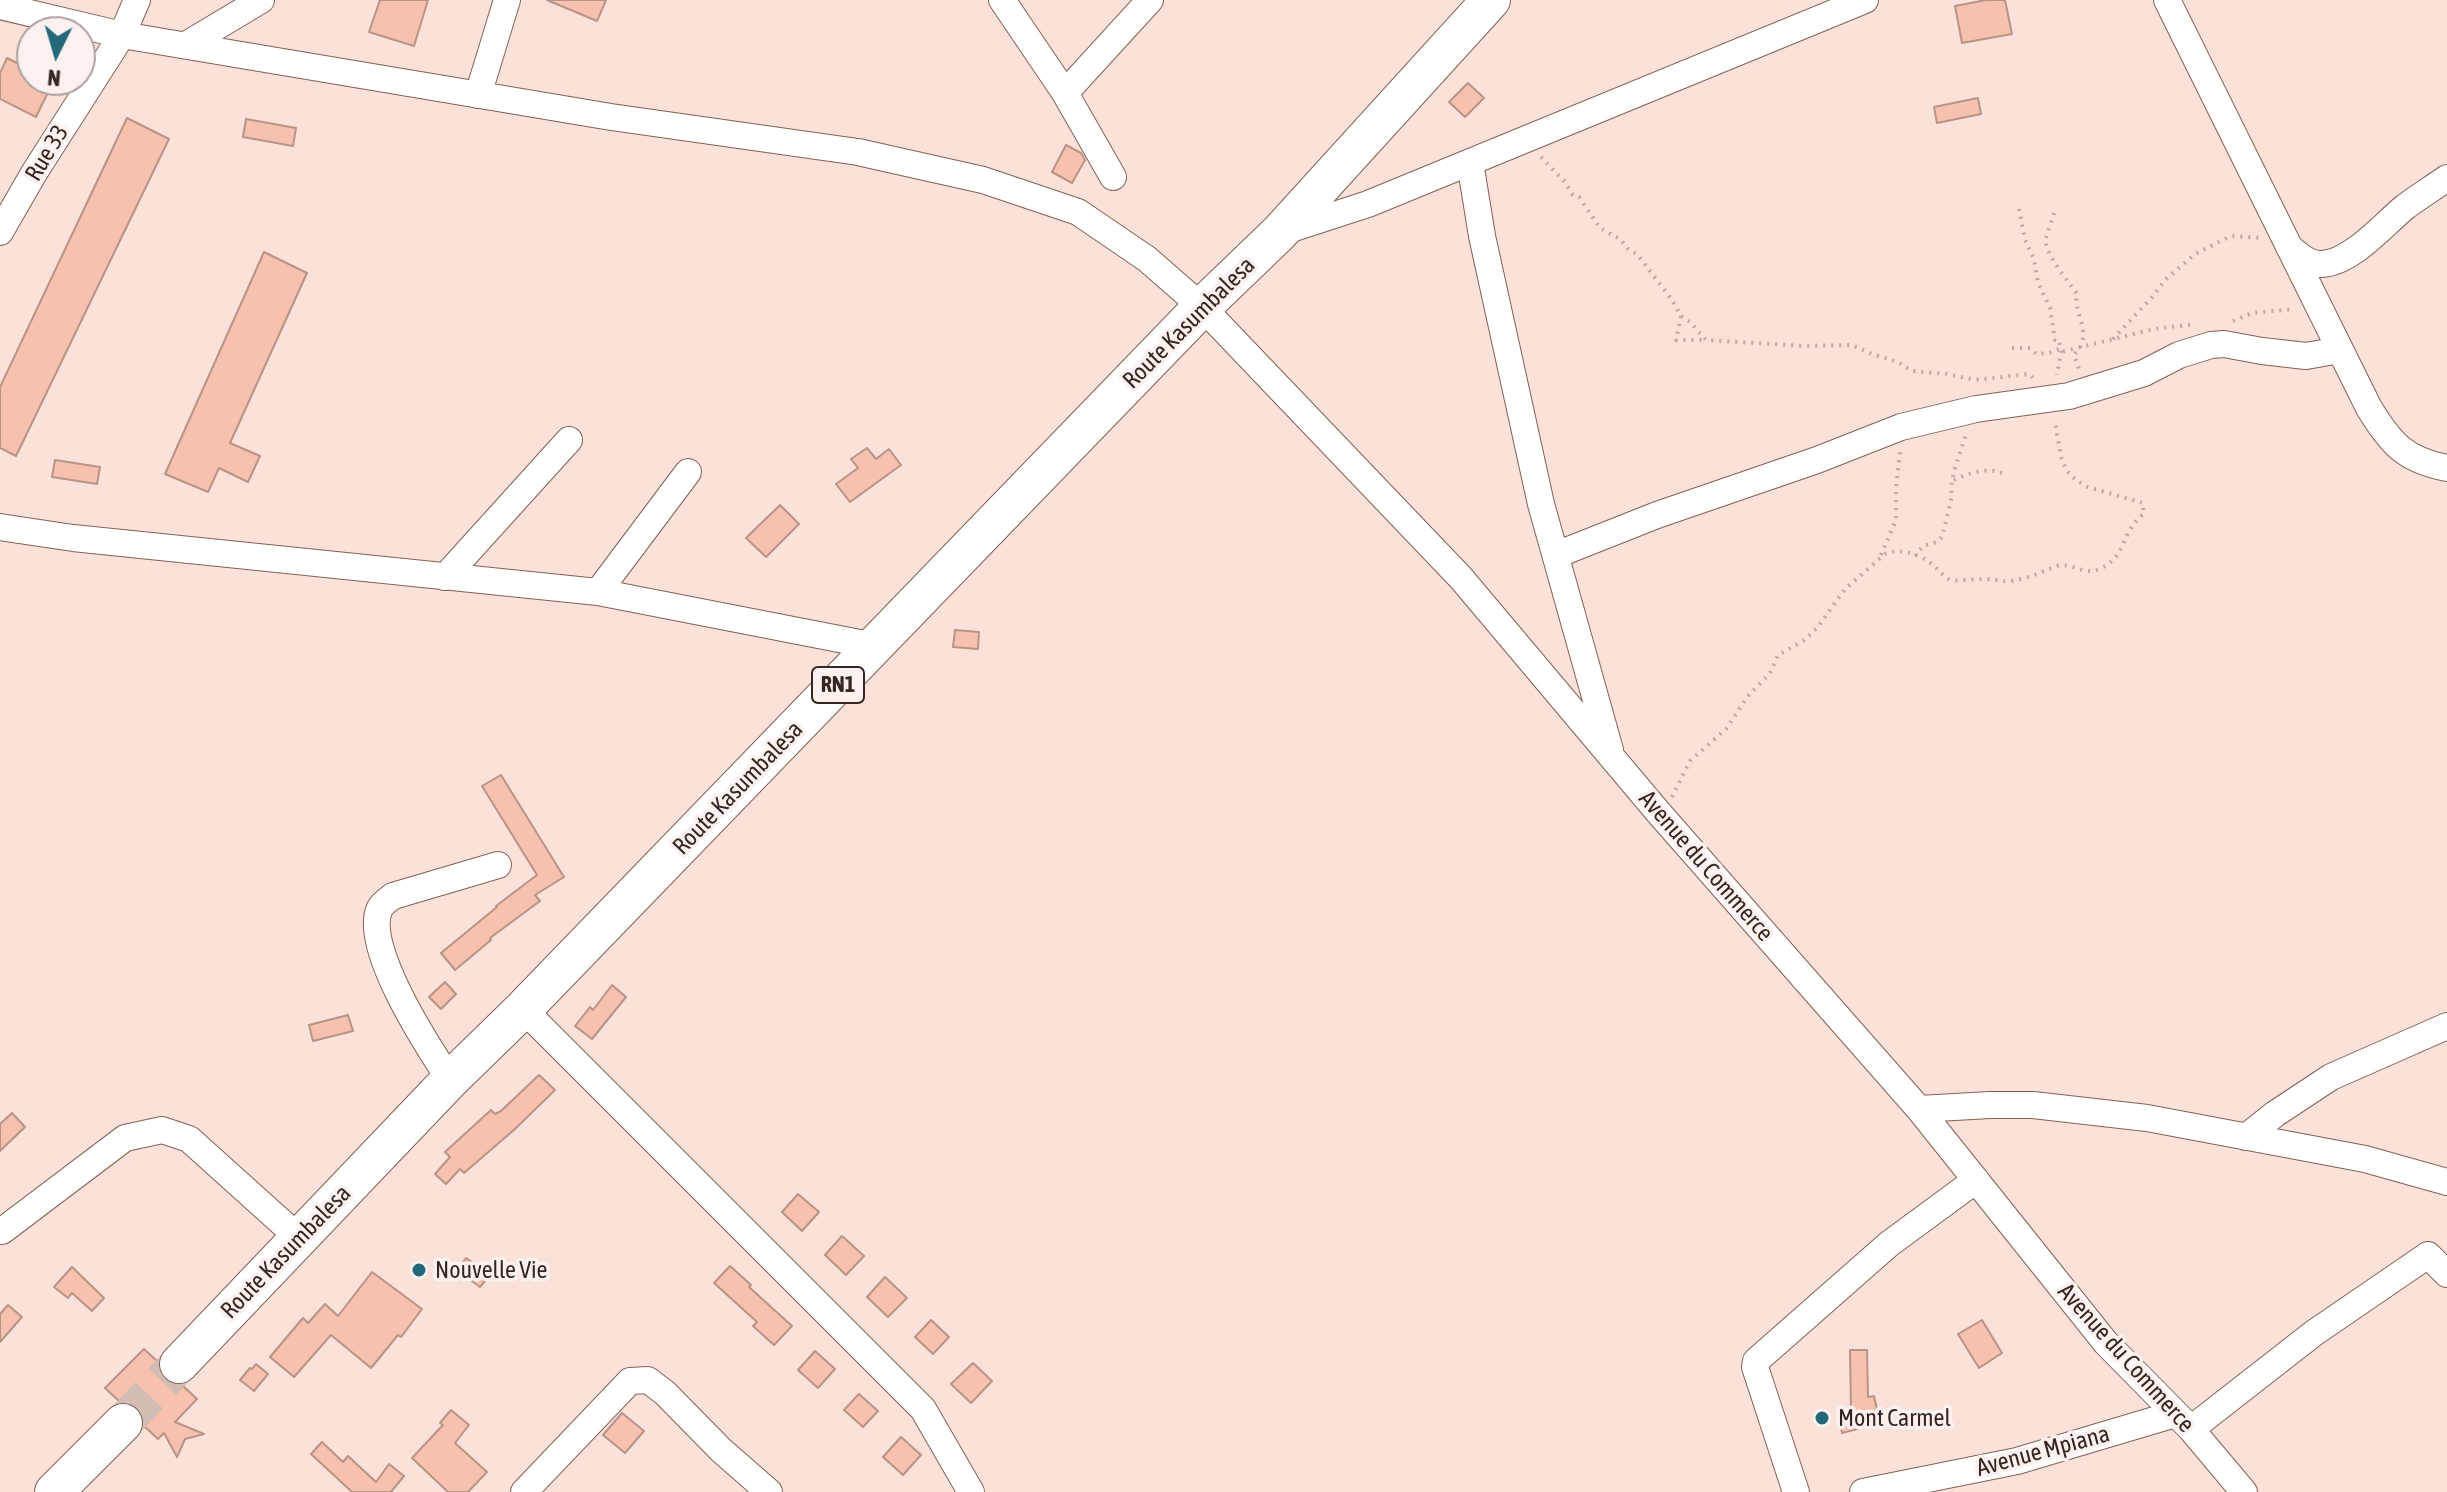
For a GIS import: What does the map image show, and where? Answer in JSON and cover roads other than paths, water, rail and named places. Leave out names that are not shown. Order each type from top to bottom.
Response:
[{"type":"highway","name":"Route Kasumbalesa","points":[[179,1364],[450,1080],[523,1009],[1202,307],[1279,233],[1491,0]]},
{"type":"highway","points":[[54,1492],[123,1423]]},
{"type":"street","name":"Rue 33","points":[[0,232],[42,159],[122,35],[137,0]]},
{"type":"street","points":[[186,45],[261,0]]},
{"type":"street","points":[[478,95],[507,0]]},
{"type":"street","points":[[1002,0],[1065,93],[1113,177]]},
{"type":"street","points":[[1065,93],[1150,0]]},
{"type":"street","points":[[1279,233],[1368,204],[1865,0]]},
{"type":"street","points":[[2167,0],[2369,408],[2394,445],[2408,456],[2447,468]]},
{"type":"street","name":"Avenue du Commerce","points":[[0,6],[122,35],[611,117],[858,152],[960,174],[1078,212],[1147,259],[1202,307],[1461,578],[1658,812],[1919,1109],[2106,1343],[2183,1421],[2244,1492]]},
{"type":"street","points":[[1470,162],[1482,236],[1541,504],[1612,758]]},
{"type":"street","points":[[2289,247],[2305,260],[2321,264],[2338,260],[2447,178]]},
{"type":"street","points":[[1556,555],[1901,427],[1976,409],[2058,397],[2144,373],[2179,355],[2211,345],[2224,344],[2306,356],[2340,350]]},
{"type":"street","points":[[445,577],[569,440]]},
{"type":"street","points":[[598,592],[688,472]]},
{"type":"street","points":[[0,527],[73,538],[598,592],[875,646]]},
{"type":"street","points":[[450,1080],[415,1027],[378,943],[376,924],[380,907],[393,896],[498,865]]},
{"type":"street","points":[[523,1009],[923,1409],[971,1492]]},
{"type":"street","points":[[2246,1137],[2331,1077],[2447,1026]]},
{"type":"street","points":[[1919,1109],[2033,1105],[2147,1118],[2365,1159],[2447,1182]]},
{"type":"street","points":[[2,1231],[125,1138],[162,1130],[189,1139],[299,1238]]},
{"type":"street","points":[[1796,1492],[1755,1367],[1756,1361],[1889,1244],[1976,1180]]},
{"type":"street","points":[[2183,1421],[2438,1247],[2447,1274]]},
{"type":"street","points":[[524,1492],[630,1381],[648,1380],[769,1492]]},
{"type":"street","name":"Avenue Mpiana","points":[[1863,1492],[2017,1461],[2183,1421]]},
{"type":"tunnel","points":[[123,1423],[179,1364]]},
{"type":"place","name":"Nouvelle Vie","points":[[419,1270]]},
{"type":"place","name":"Mont Carmel","points":[[1822,1418]]}]
